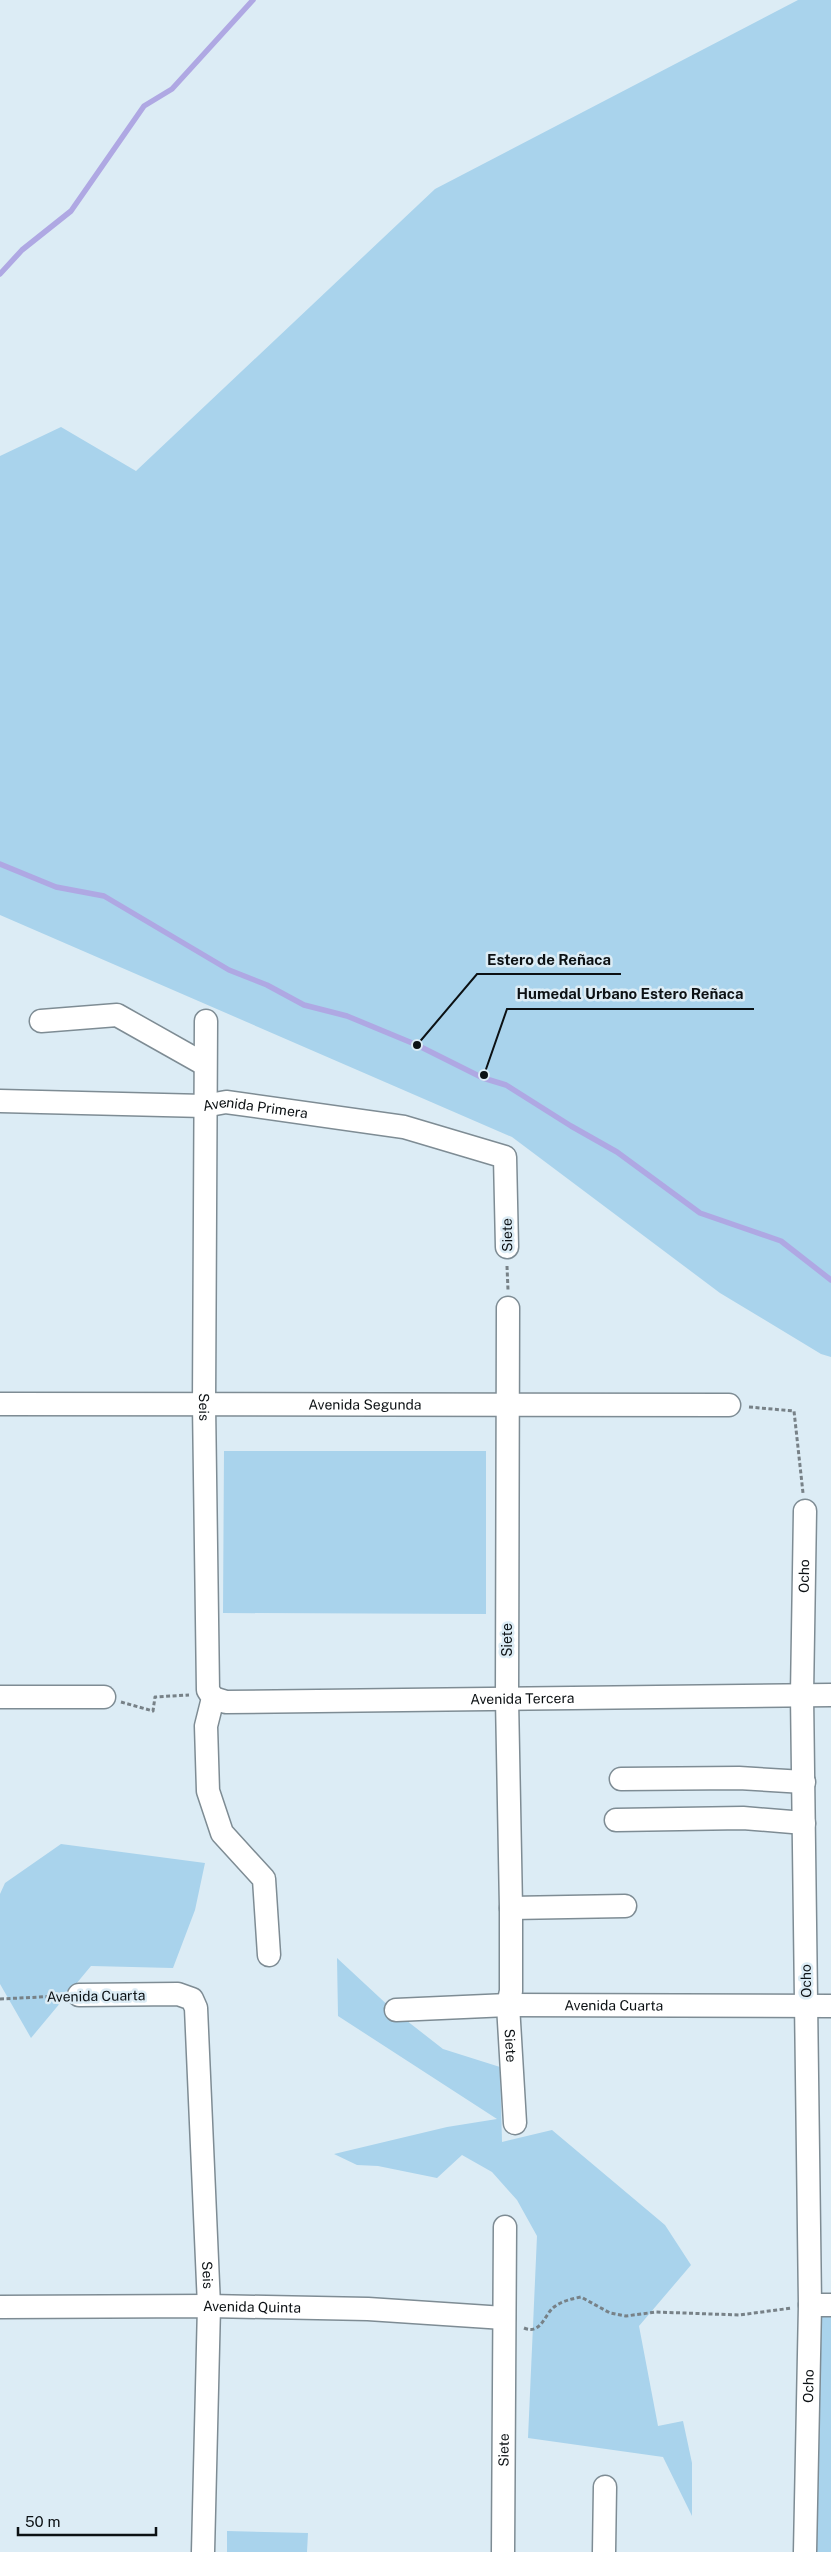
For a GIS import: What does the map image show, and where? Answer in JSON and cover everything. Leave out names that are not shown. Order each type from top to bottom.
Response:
[{"type":"street","points":[[41,1021],[117,1015],[204,1064]]},
{"type":"street","name":"Seis","points":[[206,1021],[204,1064],[204,1404],[211,1696],[206,1726],[208,1791],[222,1833],[264,1879],[269,1955]]},
{"type":"street","name":"Avenida Primera","points":[[0,1101],[204,1106],[226,1102],[404,1127],[505,1157]]},
{"type":"street","name":"Siete","points":[[505,1157],[507,1247]]},
{"type":"street","name":"Siete","points":[[508,1308],[507,1699],[512,1908],[508,2006],[515,2122]]},
{"type":"street","name":"Avenida Segunda","points":[[0,1404],[729,1405]]},
{"type":"street","name":"Ocho","points":[[805,1511],[802,1695],[806,2006],[820,2305],[805,2552]]},
{"type":"street","name":"Avenida Tercera","points":[[211,1696],[226,1702],[831,1695]]},
{"type":"street","points":[[0,1697],[104,1697]]},
{"type":"street","points":[[621,1779],[739,1778],[804,1782]]},
{"type":"street","points":[[616,1820],[743,1818],[804,1823]]},
{"type":"street","points":[[512,1908],[625,1906]]},
{"type":"street","name":"Avenida Cuarta","points":[[78,1995],[178,1994],[192,1999]]},
{"type":"street","name":"Seis","points":[[192,1999],[196,2008],[209,2306],[203,2552]]},
{"type":"street","name":"Avenida Cuarta","points":[[396,2010],[508,2006],[831,2006]]},
{"type":"street","name":"Siete","points":[[503,2552],[505,2227]]},
{"type":"street","name":"Avenida Quinta","points":[[0,2307],[209,2306],[368,2309],[504,2318]]},
{"type":"street","points":[[604,2552],[605,2487]]},
{"type":"path","name":"Siete","points":[[507,1247],[508,1308]]},
{"type":"path","points":[[729,1405],[794,1411],[805,1511]]},
{"type":"path","points":[[104,1697],[153,1711],[155,1697],[211,1696]]},
{"type":"path","name":"Avenida Cuarta","points":[[0,1999],[78,1995]]},
{"type":"path","points":[[504,2318],[527,2330],[534,2329],[541,2326],[553,2308],[566,2300],[581,2297],[610,2313],[626,2316],[656,2312],[739,2315],[820,2305]]},
{"type":"shaded area","points":[[798,0],[831,0],[831,1357],[821,1354],[720,1293],[512,1137],[0,915],[0,456],[61,427],[136,471],[435,189]]},
{"type":"shaded area","points":[[224,1451],[486,1451],[486,1614],[223,1613]]},
{"type":"shaded area","points":[[61,1844],[205,1863],[195,1910],[173,1968],[91,1966],[31,2038],[0,1984],[0,1894],[5,1883]]},
{"type":"shaded area","points":[[337,1958],[393,2010],[443,2049],[500,2067],[502,2142],[552,2130],[665,2225],[691,2265],[639,2326],[658,2426],[683,2421],[692,2463],[692,2516],[663,2457],[528,2438],[537,2236],[517,2200],[492,2172],[462,2155],[437,2178],[378,2166],[357,2165],[334,2154],[447,2127],[497,2119],[338,2016]]},
{"type":"shaded area","points":[[831,2314],[831,2552],[813,2552],[818,2318]]},
{"type":"shaded area","points":[[227,2531],[308,2533],[307,2552],[227,2552]]},
{"type":"waterway","points":[[0,274],[22,250],[71,211],[144,106],[172,89],[253,0]]},
{"type":"waterway","points":[[0,864],[56,887],[104,896],[229,970],[267,985],[304,1005],[347,1016],[417,1045],[483,1078],[506,1085],[571,1126],[617,1152],[700,1213],[781,1241],[831,1280]]},
{"type":"place","name":"Estero de Reñaca","points":[[417,1045]]},
{"type":"place","name":"Humedal Urbano Estero Reñaca","points":[[484,1075]]}]
